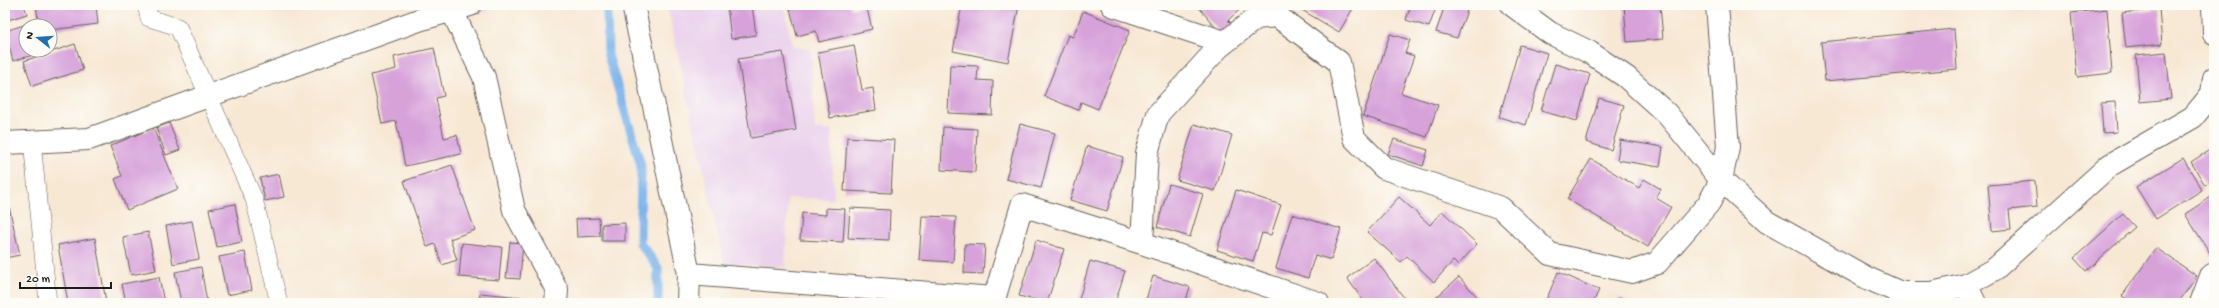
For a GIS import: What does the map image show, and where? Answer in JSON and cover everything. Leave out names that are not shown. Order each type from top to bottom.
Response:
[{"type":"street","points":[[633,5],[688,274],[688,303]]},
{"type":"street","points":[[1112,5],[1224,42]]},
{"type":"street","points":[[1512,5],[1550,33],[1589,52],[1626,77],[1667,114],[1721,180],[1767,222],[1900,298],[1932,293],[1971,294],[1995,269],[2110,165],[2192,117],[2213,89]]},
{"type":"street","points":[[1142,243],[1147,153],[1158,114],[1224,42],[1256,18],[1281,10],[1339,62],[1354,138],[1384,168],[1501,208],[1550,254],[1632,272],[1657,263],[1709,203],[1721,180],[1728,147],[1718,5]]},
{"type":"street","points":[[2212,5],[2214,33]]},
{"type":"street","points":[[5,143],[89,138],[419,20],[461,8],[484,78],[514,210],[557,290],[556,303]]},
{"type":"street","points":[[688,274],[993,301],[1022,205],[1142,243],[1318,303]]},
{"type":"street","points":[[2201,303],[2211,276],[2214,274]]},
{"type":"lane","points":[[146,5],[149,18],[178,26],[254,199],[279,303]]},
{"type":"lane","points":[[32,141],[48,303]]},
{"type":"shaded area","points":[[438,5],[511,5],[469,16]]},
{"type":"shaded area","points":[[667,5],[783,5],[793,47],[811,49],[815,130],[831,130],[834,199],[788,198],[785,267],[724,263]]},
{"type":"building","points":[[5,5],[24,5],[27,14],[5,21]]},
{"type":"building","points":[[36,5],[96,5],[98,24],[58,29],[58,18],[38,18]]},
{"type":"building","points":[[727,5],[752,5],[756,35],[731,39]]},
{"type":"building","points":[[789,5],[850,5],[851,9],[866,5],[872,29],[819,42],[816,31],[797,36]]},
{"type":"building","points":[[962,5],[1019,5],[1008,62],[953,51]]},
{"type":"building","points":[[1197,5],[1245,5],[1228,20],[1232,24],[1221,34]]},
{"type":"building","points":[[1298,5],[1355,5],[1339,32],[1297,7]]},
{"type":"building","points":[[1411,5],[1437,5],[1429,27],[1406,20]]},
{"type":"building","points":[[1445,5],[1457,5],[1468,8],[1457,38],[1436,32]]},
{"type":"building","points":[[1624,5],[1660,5],[1663,39],[1627,42]]},
{"type":"building","points":[[2107,9],[2112,73],[2077,77],[2071,13]]},
{"type":"building","points":[[2159,9],[2162,44],[2126,48],[2122,13]]},
{"type":"building","points":[[1083,11],[1130,30],[1098,109],[1081,102],[1078,110],[1044,96],[1068,35],[1073,37]]},
{"type":"building","points":[[18,27],[18,58],[23,58],[13,61],[5,31]]},
{"type":"building","points":[[1954,29],[1957,69],[1825,81],[1821,42]]},
{"type":"building","points":[[1390,34],[1410,40],[1405,53],[1414,56],[1401,93],[1438,105],[1427,137],[1363,116]]},
{"type":"building","points":[[75,44],[83,70],[32,86],[24,61],[33,58],[58,58],[58,50]]},
{"type":"building","points":[[854,45],[862,90],[873,88],[876,110],[830,118],[818,52]]},
{"type":"building","points":[[1520,45],[1547,53],[1526,125],[1499,117]]},
{"type":"building","points":[[434,48],[444,96],[436,98],[444,138],[457,135],[461,154],[405,166],[396,121],[382,124],[371,75],[396,69],[394,57]]},
{"type":"building","points":[[783,52],[796,130],[751,138],[738,59]]},
{"type":"building","points":[[2166,52],[2171,99],[2140,102],[2136,55]]},
{"type":"building","points":[[1555,64],[1590,74],[1577,121],[1541,111]]},
{"type":"building","points":[[950,65],[978,66],[977,80],[993,81],[992,115],[948,113]]},
{"type":"building","points":[[1599,98],[1624,105],[1611,150],[1586,142]]},
{"type":"building","points":[[2115,102],[2117,132],[2103,133],[2101,103]]},
{"type":"building","points":[[169,123],[180,150],[166,155],[156,128]]},
{"type":"building","points":[[1020,124],[1055,133],[1041,188],[1006,179]]},
{"type":"building","points":[[1194,124],[1232,135],[1215,191],[1177,180]]},
{"type":"building","points":[[943,127],[977,129],[975,172],[941,170]]},
{"type":"building","points":[[153,128],[178,189],[127,210],[115,179],[122,176],[110,146]]},
{"type":"building","points":[[847,137],[894,140],[891,193],[844,191]]},
{"type":"building","points":[[1394,139],[1428,150],[1423,166],[1388,154]]},
{"type":"building","points":[[1620,140],[1663,147],[1660,167],[1617,160]]},
{"type":"building","points":[[1087,146],[1123,157],[1107,211],[1070,200]]},
{"type":"building","points":[[2214,147],[2214,179],[2205,185],[2191,162]]},
{"type":"building","points":[[2183,158],[2202,190],[2156,219],[2136,187]]},
{"type":"building","points":[[1591,159],[1639,188],[1644,179],[1661,189],[1656,198],[1671,207],[1648,247],[1567,199]]},
{"type":"building","points":[[452,165],[475,230],[450,239],[457,260],[442,265],[435,244],[427,247],[404,181]]},
{"type":"building","points":[[279,174],[284,197],[265,201],[260,178]]},
{"type":"building","points":[[2035,181],[2037,207],[2009,210],[2011,229],[1992,231],[1988,185]]},
{"type":"building","points":[[1169,184],[1203,194],[1190,237],[1157,227]]},
{"type":"building","points":[[5,189],[20,255],[5,258]]},
{"type":"building","points":[[1236,190],[1281,205],[1271,235],[1262,233],[1253,261],[1217,250]]},
{"type":"building","points":[[2214,195],[2214,255],[2212,256],[2185,214]]},
{"type":"building","points":[[1399,197],[1430,225],[1442,211],[1477,244],[1458,265],[1453,261],[1434,282],[1407,256],[1401,262],[1367,232]]},
{"type":"building","points":[[235,204],[242,242],[217,247],[209,209]]},
{"type":"building","points":[[826,208],[845,209],[843,242],[800,240],[802,213],[826,215]]},
{"type":"building","points":[[850,208],[890,210],[889,240],[848,238]]},
{"type":"building","points":[[1292,214],[1341,229],[1331,260],[1315,255],[1308,278],[1276,268]]},
{"type":"building","points":[[2123,214],[2135,227],[2086,271],[2074,258]]},
{"type":"building","points":[[922,216],[956,217],[953,262],[919,260]]},
{"type":"building","points":[[599,218],[600,236],[577,237],[576,219]]},
{"type":"building","points":[[192,221],[199,259],[173,264],[166,226]]},
{"type":"building","points":[[625,223],[625,241],[602,241],[602,224]]},
{"type":"building","points":[[148,232],[156,270],[131,275],[123,237]]},
{"type":"building","points":[[95,238],[106,302],[68,303],[58,245]]},
{"type":"building","points":[[1036,240],[1064,249],[1047,303],[1019,296]]},
{"type":"building","points":[[510,242],[523,243],[520,279],[506,278]]},
{"type":"building","points":[[462,243],[502,247],[499,280],[459,277]]},
{"type":"building","points":[[965,244],[985,245],[983,274],[964,273]]},
{"type":"building","points":[[2156,248],[2197,276],[2178,303],[2132,303],[2122,296]]},
{"type":"building","points":[[245,252],[252,290],[227,295],[219,257]]},
{"type":"building","points":[[1374,258],[1408,303],[1365,303],[1347,278]]},
{"type":"building","points":[[1090,261],[1125,271],[1115,303],[1078,303]]},
{"type":"building","points":[[201,267],[207,303],[181,303],[175,272]]},
{"type":"building","points":[[1558,272],[1599,290],[1593,303],[1545,303]]},
{"type":"building","points":[[1153,276],[1190,287],[1185,303],[1145,303]]},
{"type":"building","points":[[159,277],[164,303],[126,303],[122,284]]},
{"type":"building","points":[[1459,277],[1483,303],[1431,302]]},
{"type":"building","points":[[480,293],[521,297],[521,303],[479,303]]},
{"type":"building","points":[[1620,298],[1628,303],[1617,303]]},
{"type":"waterway","points":[[607,5],[608,55],[641,165],[640,243],[658,268],[658,303]]}]
